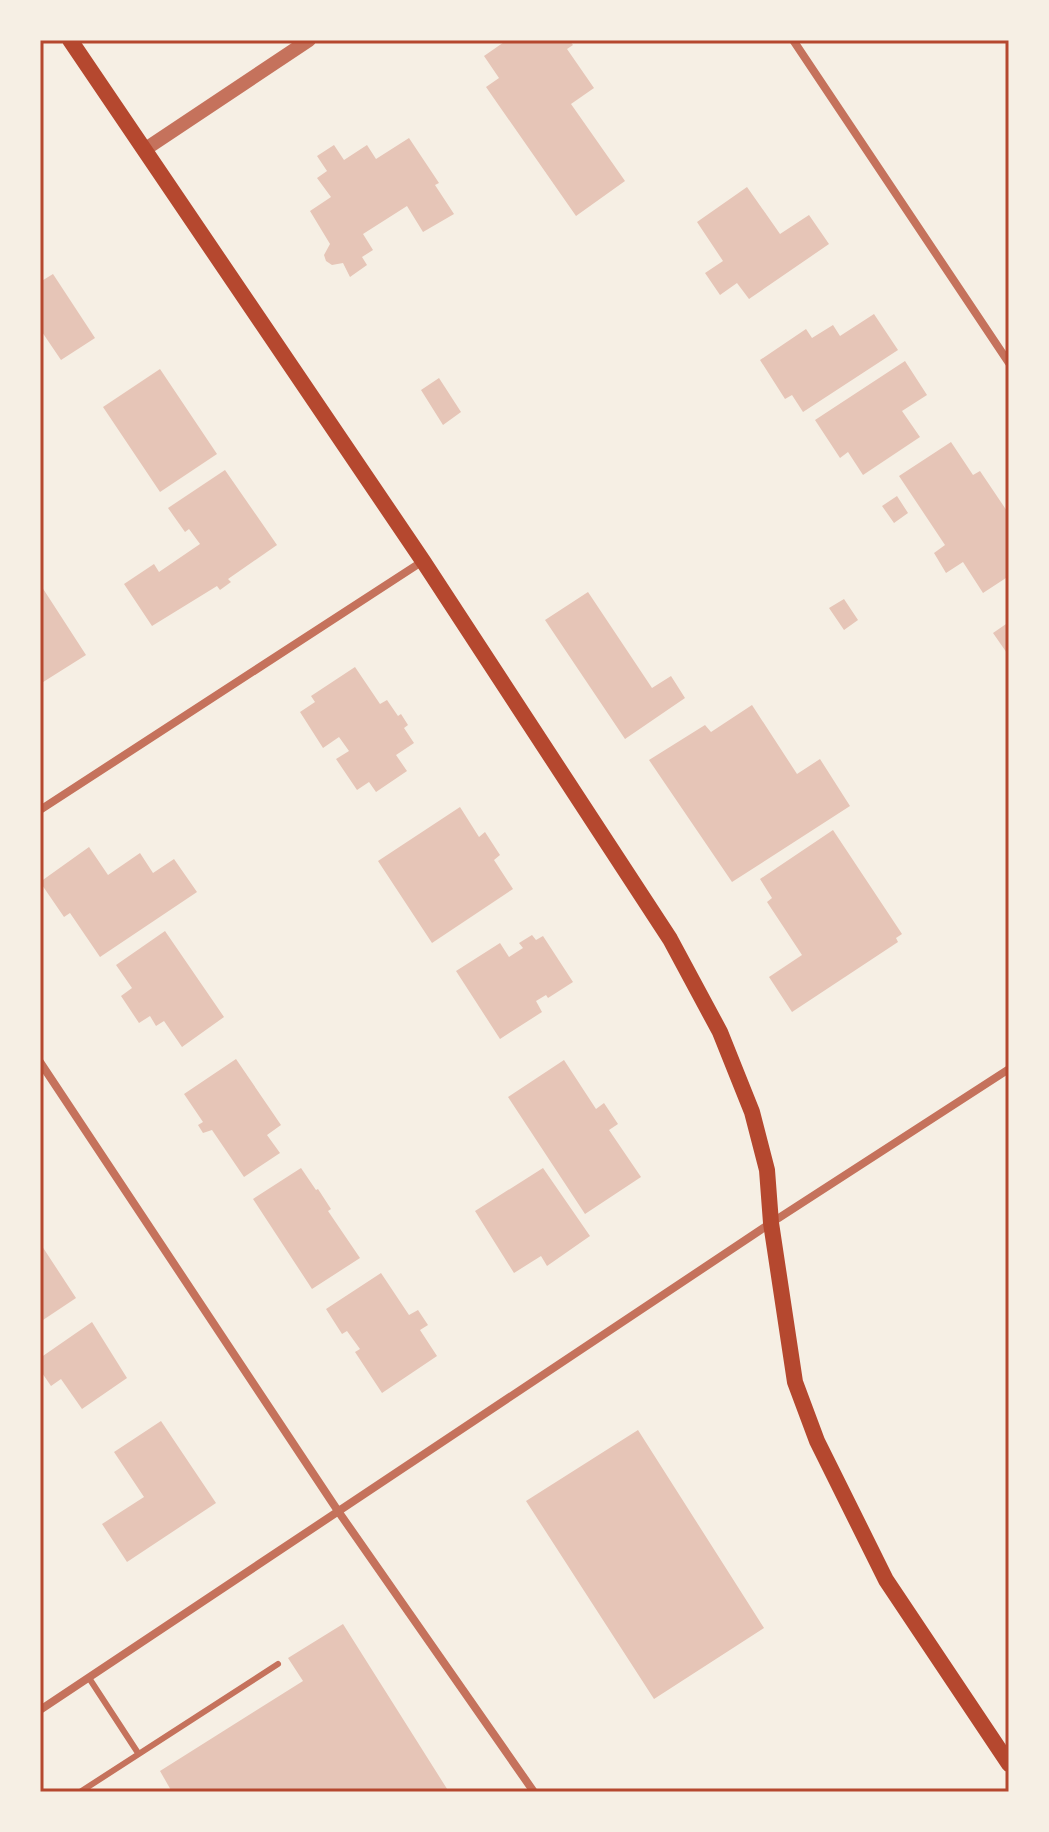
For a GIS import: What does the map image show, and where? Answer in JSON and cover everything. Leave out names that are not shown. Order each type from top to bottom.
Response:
[{"type":"main road","points":[[70,40],[423,561],[670,939],[720,1032],[756,1126],[767,1170],[771,1223],[795,1382],[817,1441],[886,1580],[1009,1764]]},
{"type":"street","points":[[144,150],[309,40]]},
{"type":"street","points":[[793,40],[1009,363]]},
{"type":"street","points":[[40,810],[423,561]]},
{"type":"street","points":[[40,1062],[338,1511],[534,1792]]},
{"type":"street","points":[[40,1710],[771,1223],[1009,1069]]},
{"type":"lane","points":[[80,1792],[278,1664]]},
{"type":"lane","points":[[89,1678],[138,1753]]},
{"type":"building","points":[[507,40],[569,40],[573,45],[567,49],[594,88],[571,104],[625,181],[576,216],[486,87],[499,78],[484,56]]},
{"type":"building","points":[[409,138],[439,183],[435,185],[454,214],[423,232],[407,206],[363,234],[373,250],[362,257],[367,265],[350,277],[343,263],[332,265],[326,261],[324,255],[330,244],[310,211],[331,197],[317,178],[327,171],[317,156],[334,145],[344,160],[367,145],[376,159]]},
{"type":"building","points":[[747,187],[780,234],[809,215],[829,244],[749,299],[737,283],[720,295],[705,273],[723,261],[697,222]]},
{"type":"building","points":[[53,274],[95,338],[61,360],[40,329],[40,282]]},
{"type":"building","points":[[874,314],[898,350],[803,412],[792,395],[785,399],[760,360],[806,329],[812,338],[833,325],[840,336]]},
{"type":"building","points":[[905,361],[927,395],[902,411],[920,437],[863,475],[848,452],[840,458],[815,420]]},
{"type":"building","points":[[160,369],[217,454],[160,492],[103,407]]},
{"type":"building","points":[[439,378],[461,412],[443,425],[421,390]]},
{"type":"building","points":[[951,442],[973,475],[980,471],[1009,514],[1009,576],[983,593],[963,562],[946,573],[934,553],[945,545],[899,476]]},
{"type":"building","points":[[225,470],[277,545],[228,579],[231,582],[220,590],[217,586],[152,626],[124,584],[154,564],[159,572],[200,544],[189,529],[185,532],[168,508]]},
{"type":"building","points":[[897,496],[908,513],[894,523],[882,506]]},
{"type":"building","points":[[40,584],[86,655],[40,684]]},
{"type":"building","points":[[588,592],[652,688],[671,676],[685,698],[625,739],[545,620]]},
{"type":"building","points":[[844,599],[858,620],[844,630],[829,608]]},
{"type":"building","points":[[1009,622],[1009,656],[993,633]]},
{"type":"building","points":[[355,667],[380,704],[387,700],[398,716],[401,714],[408,725],[404,728],[414,743],[396,755],[407,771],[376,792],[369,782],[357,790],[336,759],[349,751],[339,737],[323,748],[300,712],[315,702],[311,696]]},
{"type":"building","points":[[752,705],[797,774],[820,759],[850,806],[732,882],[649,760],[705,725],[711,732]]},
{"type":"building","points":[[460,807],[479,837],[485,832],[500,855],[494,860],[513,889],[432,943],[378,861]]},
{"type":"building","points":[[833,830],[902,934],[896,938],[898,942],[792,1012],[769,977],[802,955],[767,902],[772,898],[760,879]]},
{"type":"building","points":[[89,847],[108,875],[140,853],[153,873],[174,859],[197,892],[100,957],[70,913],[64,917],[40,882]]},
{"type":"building","points":[[165,931],[224,1017],[182,1047],[164,1021],[156,1026],[150,1016],[139,1023],[121,996],[132,988],[116,965]]},
{"type":"building","points":[[532,935],[536,940],[543,936],[573,982],[548,998],[546,995],[536,1001],[542,1012],[500,1039],[456,971],[500,943],[509,957],[523,948],[519,943]]},
{"type":"building","points":[[236,1059],[281,1125],[267,1135],[280,1153],[244,1177],[212,1130],[203,1133],[198,1125],[203,1122],[184,1094]]},
{"type":"building","points":[[564,1060],[596,1109],[604,1103],[618,1124],[609,1130],[641,1177],[585,1214],[508,1097]]},
{"type":"building","points":[[301,1168],[318,1189],[331,1209],[328,1211],[360,1258],[312,1289],[253,1199]]},
{"type":"building","points":[[543,1168],[590,1236],[547,1266],[541,1256],[514,1273],[475,1211]]},
{"type":"building","points":[[40,1243],[76,1298],[40,1322]]},
{"type":"building","points":[[381,1273],[409,1315],[418,1310],[428,1325],[420,1330],[437,1356],[382,1393],[355,1352],[360,1349],[347,1331],[342,1334],[326,1309]]},
{"type":"building","points":[[92,1322],[127,1378],[82,1409],[61,1379],[51,1386],[40,1370],[40,1358]]},
{"type":"building","points":[[161,1421],[216,1503],[127,1562],[102,1524],[144,1497],[114,1452]]},
{"type":"building","points":[[638,1430],[764,1628],[654,1699],[526,1501]]},
{"type":"building","points":[[343,1624],[449,1792],[172,1792],[160,1771],[303,1681],[288,1658]]}]
